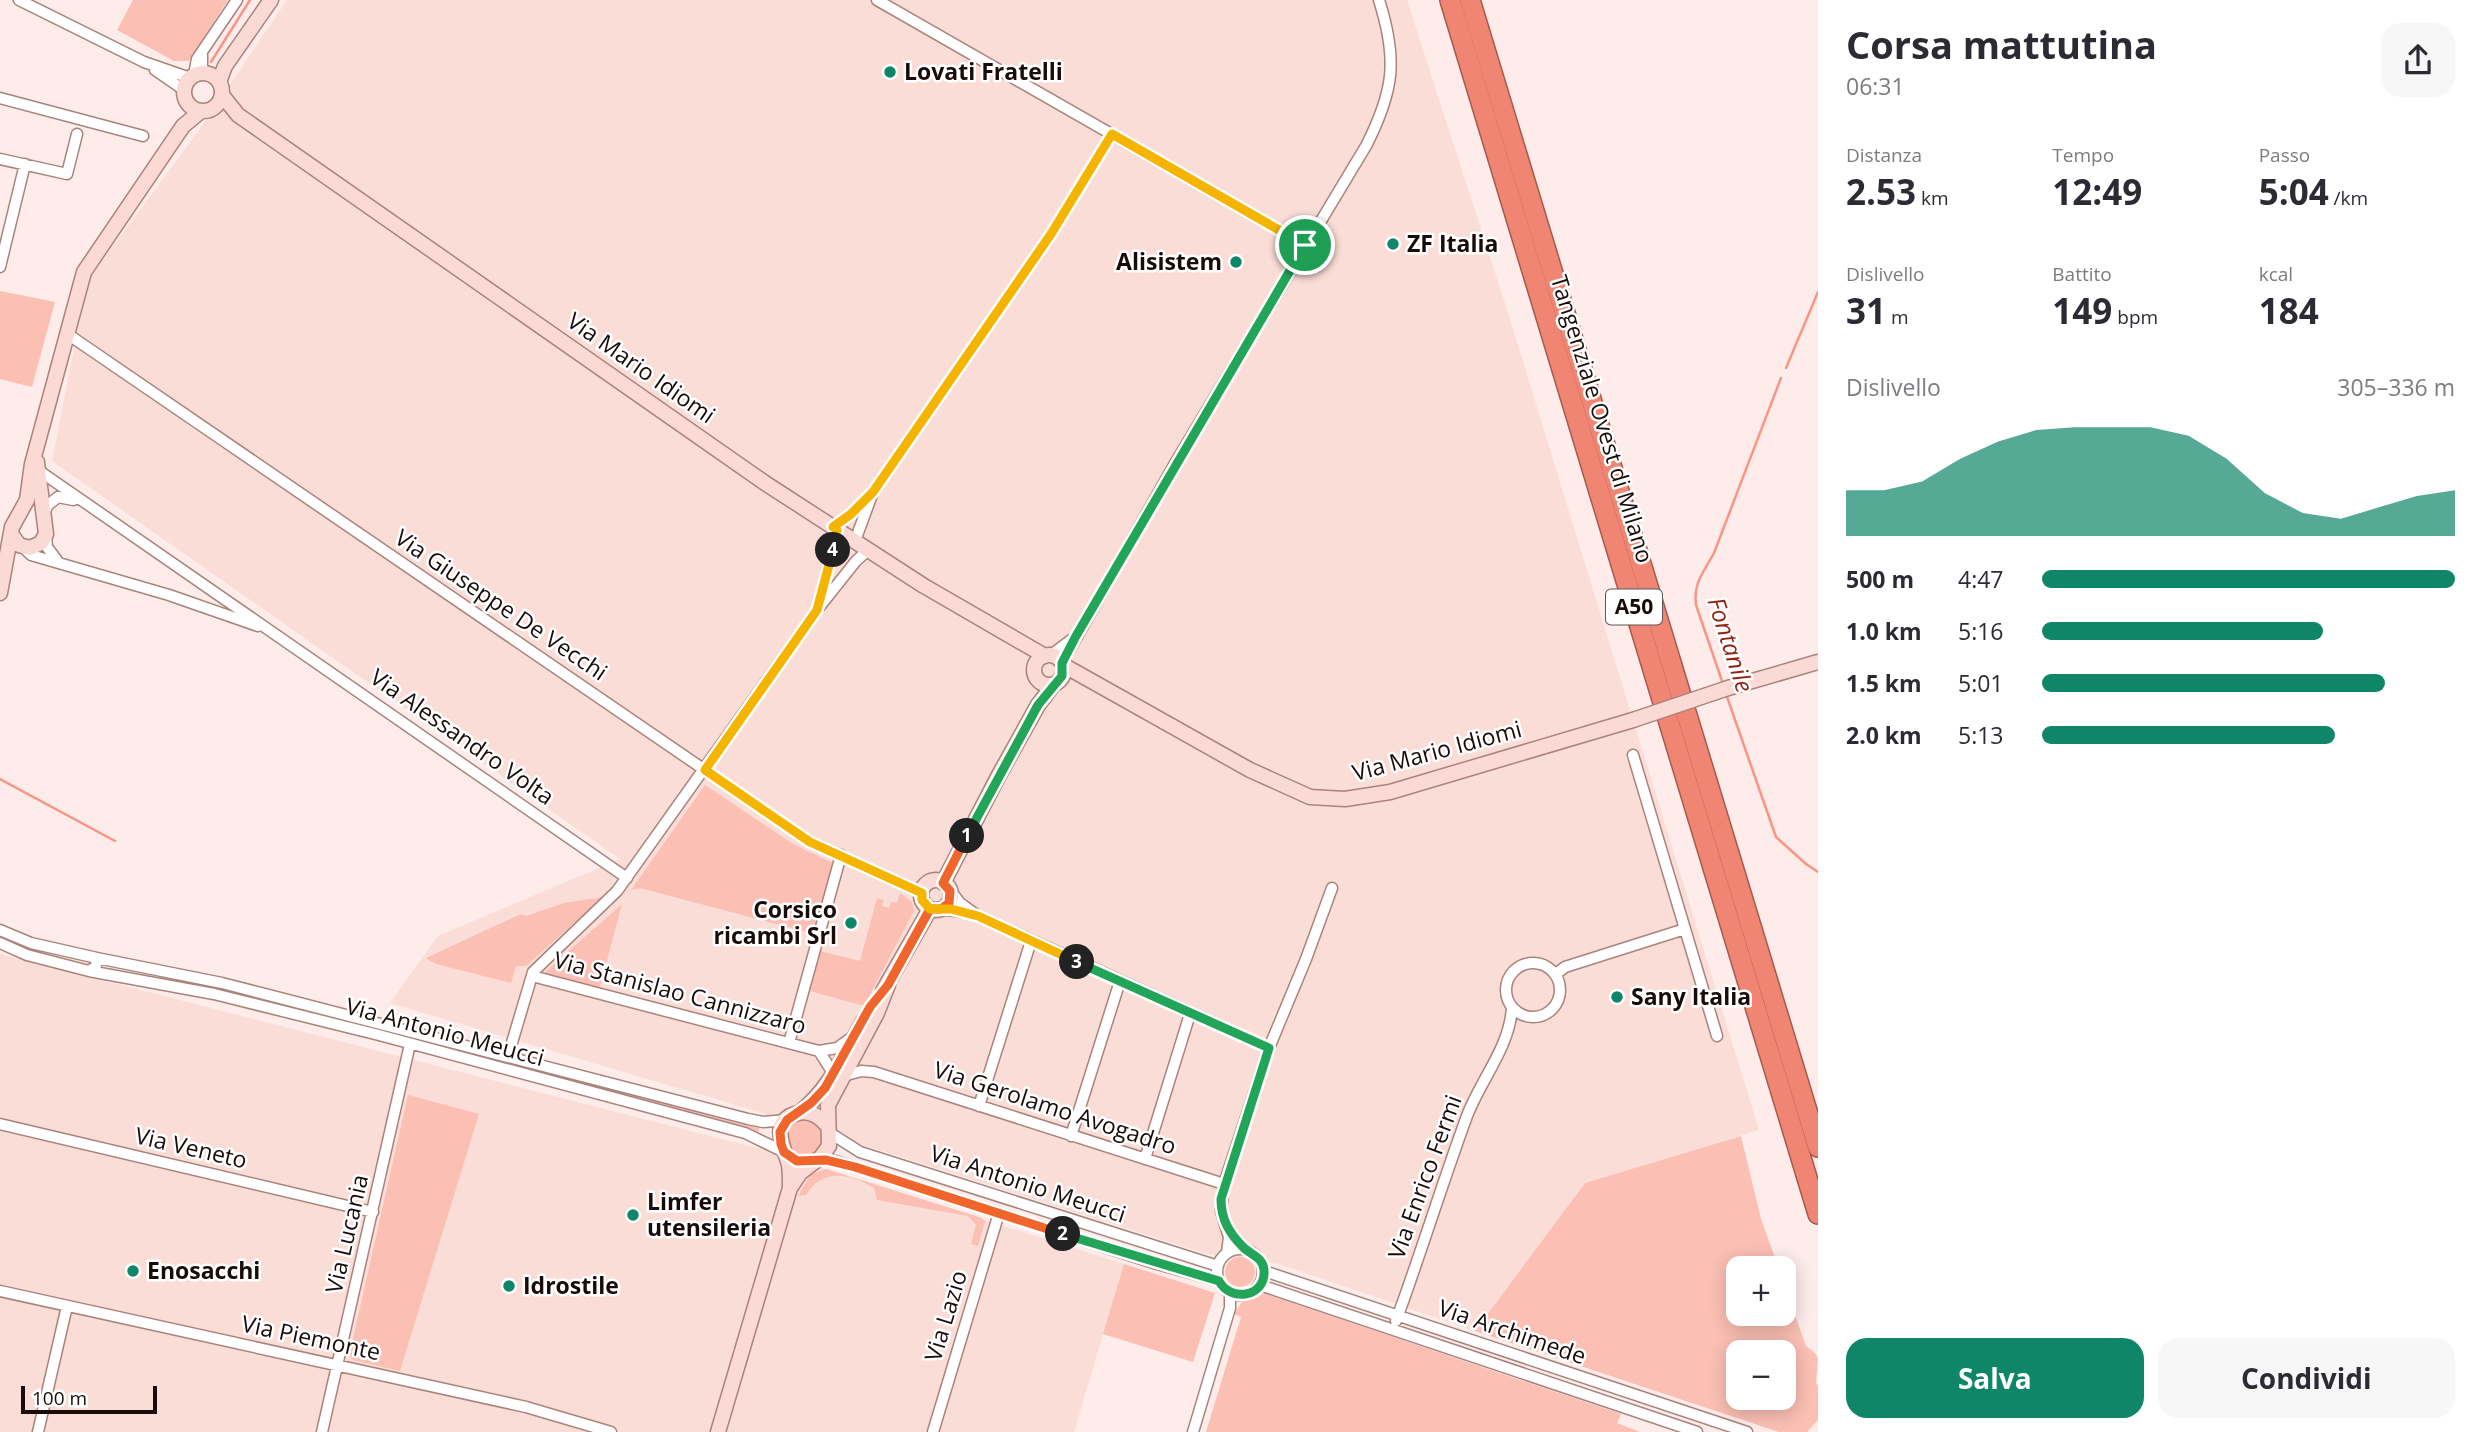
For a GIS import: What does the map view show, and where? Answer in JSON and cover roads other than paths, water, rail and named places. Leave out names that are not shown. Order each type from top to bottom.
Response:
[{"type":"highway","name":"Tangenziale Ovest di Milano","points":[[1450,0],[1818,1214]]},
{"type":"highway","name":"Tangenziale Ovest di Milano","points":[[1470,0],[1818,1147]]},
{"type":"street","points":[[2,586],[15,520],[27,500],[32,464],[80,282],[88,264],[183,126],[201,108],[219,102],[204,81],[144,62],[19,0]]},
{"type":"street","points":[[201,108],[204,81],[202,54],[237,0]]},
{"type":"street","points":[[204,81],[225,66],[271,0]]},
{"type":"street","points":[[877,0],[1305,245]]},
{"type":"street","points":[[718,1432],[790,1188],[800,1173],[829,1146],[828,1105],[857,1031],[870,1007],[888,985],[936,909],[949,903],[947,887],[999,775],[1038,705],[1053,667],[1076,636],[1381,117],[1391,71],[1391,48],[1379,0]]},
{"type":"street","name":"Via Mario Idiomi","points":[[204,81],[238,115],[835,529],[924,586],[1027,645],[1053,667],[1084,678],[1250,770],[1310,797],[1345,799],[1390,792],[1818,662]]},
{"type":"street","points":[[0,98],[143,136]]},
{"type":"street","name":"Via Mario Idiomi","points":[[201,108],[238,115]]},
{"type":"street","points":[[0,159],[67,174],[77,134]]},
{"type":"street","points":[[817,610],[835,529],[873,492],[1051,234],[1112,134]]},
{"type":"street","points":[[0,267],[25,164]]},
{"type":"street","name":"Via Giuseppe De Vecchi","points":[[66,333],[810,842],[922,893]]},
{"type":"street","points":[[36,450],[47,547],[59,564]]},
{"type":"street","name":"Via Alessandro Volta","points":[[38,470],[627,878]]},
{"type":"street","points":[[855,541],[873,492]]},
{"type":"street","points":[[12,543],[36,547],[48,505],[58,498],[66,497],[82,503]]},
{"type":"street","points":[[20,515],[36,514],[44,523]]},
{"type":"street","name":"Via Alessandro Volta","points":[[12,543],[30,554],[59,564],[169,595],[274,631]]},
{"type":"street","points":[[508,1056],[533,972],[617,891],[817,610],[868,550]]},
{"type":"street","points":[[1038,705],[1038,679],[1034,672],[1053,667]]},
{"type":"street","points":[[1633,755],[1717,1036]]},
{"type":"street","points":[[789,1043],[841,855]]},
{"type":"street","points":[[978,916],[951,909],[936,909],[922,900],[922,893],[927,884],[933,881],[947,887],[960,904],[978,916],[1269,1048]]},
{"type":"street","points":[[1228,1228],[1229,1246],[1218,1266],[1219,1281],[1235,1294],[1254,1291],[1260,1285],[1264,1271],[1258,1257],[1246,1250],[1228,1228],[1221,1211],[1224,1184],[1269,1048],[1332,888]]},
{"type":"street","points":[[1556,974],[1565,967],[1685,929]]},
{"type":"street","name":"Via Antonio Meucci","points":[[0,930],[31,943],[222,984],[748,1119],[763,1122],[793,1116]]},
{"type":"street","points":[[979,1106],[1031,941]]},
{"type":"street","name":"Via Antonio Meucci","points":[[0,943],[27,955],[89,971],[214,994],[745,1133],[784,1152]]},
{"type":"street","points":[[89,971],[96,966],[97,958]]},
{"type":"street","points":[[1532,963],[1546,966],[1556,974],[1560,998],[1550,1012],[1522,1023],[1504,1042],[1510,1027],[1512,1007],[1506,988],[1514,970],[1532,963]]},
{"type":"street","name":"Via Stanislao Cannizzaro","points":[[532,976],[819,1051],[837,1048],[857,1031]]},
{"type":"street","points":[[1071,1136],[1120,981]]},
{"type":"street","points":[[790,1188],[789,1167],[780,1138],[782,1126],[815,1099],[860,1047],[888,985]]},
{"type":"street","points":[[1512,1007],[1522,1015],[1535,1018]]},
{"type":"street","points":[[1145,1159],[1191,1014]]},
{"type":"street","name":"Via Enrico Fermi","points":[[1393,1330],[1468,1114],[1504,1042]]},
{"type":"street","name":"Via Lucania","points":[[322,1432],[410,1044]]},
{"type":"street","points":[[860,1047],[861,1056],[874,1072]]},
{"type":"street","name":"Via Stanislao Cannizzaro","points":[[819,1051],[838,1075]]},
{"type":"street","name":"Via Gerolamo Avogadro","points":[[838,1075],[874,1072],[1224,1184]]},
{"type":"street","points":[[793,1116],[814,1114],[829,1129]]},
{"type":"street","name":"Via Veneto","points":[[0,1124],[373,1212]]},
{"type":"street","name":"Via Antonio Meucci","points":[[829,1129],[860,1152],[1218,1266]]},
{"type":"street","points":[[784,1152],[797,1161],[807,1163],[817,1160]]},
{"type":"street","name":"Via Antonio Meucci","points":[[817,1160],[835,1161],[855,1167],[1157,1264],[1219,1281]]},
{"type":"street","name":"Via Lazio","points":[[933,1432],[999,1213]]},
{"type":"street","points":[[1227,1253],[1238,1249],[1246,1250]]},
{"type":"street","name":"Via Archimede","points":[[1264,1271],[1747,1432]]},
{"type":"street","name":"Via Archimede","points":[[1260,1285],[1697,1432]]},
{"type":"street","name":"Via Piemonte","points":[[0,1291],[526,1407],[611,1432]]},
{"type":"street","points":[[1193,1432],[1235,1294]]},
{"type":"street","points":[[38,1432],[66,1306]]},
{"type":"waterway","points":[[211,62],[250,0]]},
{"type":"waterway","points":[[1786,368],[1818,292]]},
{"type":"waterway","name":"Fontanile","points":[[1723,684],[1696,605],[1696,590],[1714,553],[1781,378]]},
{"type":"waterway","name":"Fontanile","points":[[1726,694],[1776,837],[1818,872]]},
{"type":"waterway","points":[[0,779],[115,841]]},
{"type":"place","name":"Lovati Fratelli","points":[[890,72]]},
{"type":"place","name":"ZF Italia","points":[[1393,244]]},
{"type":"place","name":"Alisistem","points":[[1236,262]]},
{"type":"place","name":"Corsico ricambi Srl","points":[[851,923]]},
{"type":"place","name":"Sany Italia","points":[[1617,997]]},
{"type":"place","name":"Limfer utensileria","points":[[633,1215]]},
{"type":"place","name":"Enosacchi","points":[[133,1271]]},
{"type":"place","name":"Idrostile","points":[[509,1286]]}]
